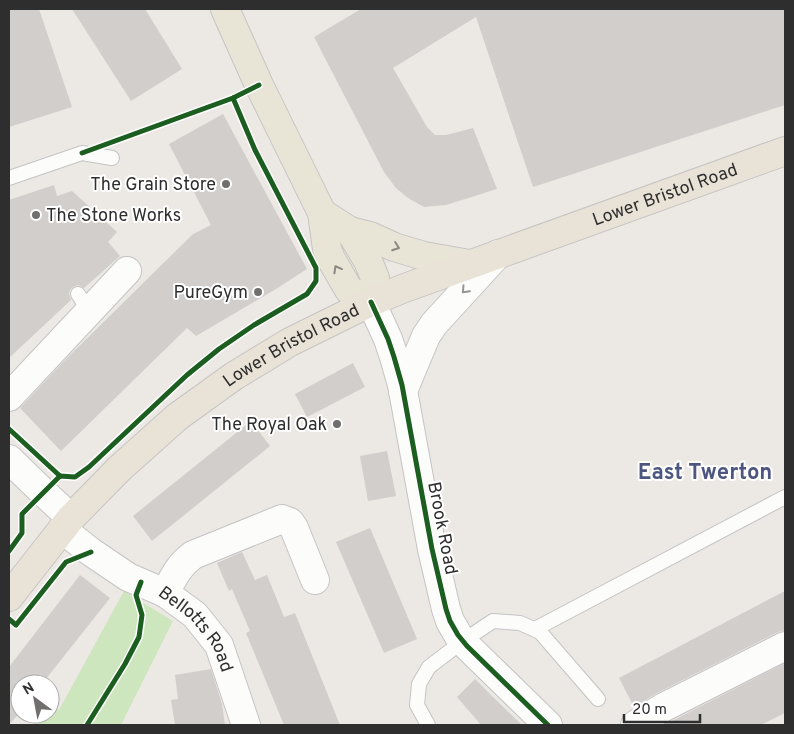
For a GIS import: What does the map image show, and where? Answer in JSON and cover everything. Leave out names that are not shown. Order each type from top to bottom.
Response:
[{"type":"highway","name":"Lower Bristol Road","points":[[9,597],[67,523],[126,463],[177,417],[205,396],[290,342],[371,302],[469,264],[785,151]]},
{"type":"main road","points":[[225,9],[322,213],[327,250],[331,259],[349,290],[371,302],[376,278],[350,231]]},
{"type":"main road","points":[[322,213],[350,231],[370,236],[394,247],[424,256],[469,264]]},
{"type":"street","points":[[403,392],[426,336],[434,324],[498,254]]},
{"type":"street","points":[[9,397],[83,302],[126,271]]},
{"type":"street","name":"Brook Road","points":[[371,302],[388,338],[403,392],[432,549],[450,621],[463,641],[548,725]]},
{"type":"street","name":"Bellotts Road","points":[[9,460],[43,492],[91,552],[128,577],[165,593],[195,615],[219,645],[246,725]]},
{"type":"street","points":[[165,593],[184,562],[193,555],[282,519],[290,522],[294,528],[315,580]]},
{"type":"street","points":[[635,725],[664,707],[785,646]]},
{"type":"lane","points":[[9,178],[82,153],[112,158]]},
{"type":"lane","points":[[535,630],[785,497]]},
{"type":"lane","points":[[428,725],[417,705],[420,684],[429,667],[493,621],[520,623],[540,632],[598,699]]},
{"type":"green space","points":[[124,591],[173,621],[121,725],[37,725],[60,724],[60,708]]},
{"type":"building","points":[[9,9],[39,9],[72,107],[9,127]]},
{"type":"building","points":[[72,9],[145,9],[182,69],[131,101]]},
{"type":"building","points":[[361,9],[785,9],[785,105],[533,187],[476,17],[393,68],[427,127],[435,135],[446,135],[473,128],[497,189],[446,205],[424,207],[408,198],[396,188],[384,172],[314,37]]},
{"type":"building","points":[[223,114],[307,269],[196,336],[187,328],[61,451],[20,408],[65,360],[193,234],[211,225],[169,144]]},
{"type":"building","points":[[54,185],[57,196],[72,191],[117,232],[108,242],[120,256],[84,288],[78,285],[73,287],[69,294],[71,300],[9,358],[9,200]]},
{"type":"building","points":[[353,363],[365,387],[307,417],[295,394]]},
{"type":"building","points":[[251,421],[270,446],[152,541],[133,516]]},
{"type":"building","points":[[387,451],[396,496],[368,501],[360,456]]},
{"type":"building","points":[[370,528],[417,639],[384,653],[336,542]]},
{"type":"building","points":[[242,552],[255,580],[267,575],[284,617],[295,613],[340,725],[284,725],[246,633],[250,631],[232,589],[229,591],[217,563]]},
{"type":"building","points":[[80,575],[110,598],[50,674],[10,674],[9,725],[9,667]]},
{"type":"building","points":[[785,591],[785,630],[657,693],[634,707],[619,678]]},
{"type":"building","points":[[785,663],[785,713],[761,725],[664,725]]},
{"type":"building","points":[[211,669],[222,704],[225,725],[175,725],[171,700],[178,699],[175,675]]},
{"type":"building","points":[[475,679],[522,725],[481,725],[457,697]]},
{"type":"cycle path","points":[[82,153],[233,98],[259,85]]},
{"type":"cycle path","points":[[9,551],[22,533],[22,514],[60,476],[75,477],[89,467],[187,375],[219,349],[254,325],[307,294],[316,281],[316,268],[255,150],[233,98]]},
{"type":"cycle path","points":[[371,302],[388,339],[402,385],[432,549],[450,621],[467,646],[548,725]]},
{"type":"cycle path","points":[[9,429],[60,476]]},
{"type":"cycle path","points":[[9,619],[16,625],[66,562],[91,552]]},
{"type":"cycle path","points":[[87,725],[125,664],[139,637],[142,615],[136,595],[141,582]]},
{"type":"place","name":"The Grain Store","points":[[226,184]]},
{"type":"place","name":"The Stone Works","points":[[36,215]]},
{"type":"place","name":"PureGym","points":[[258,292]]},
{"type":"place","name":"The Royal Oak","points":[[337,424]]},
{"type":"district","name":"East Twerton","points":[[705,471]]}]
